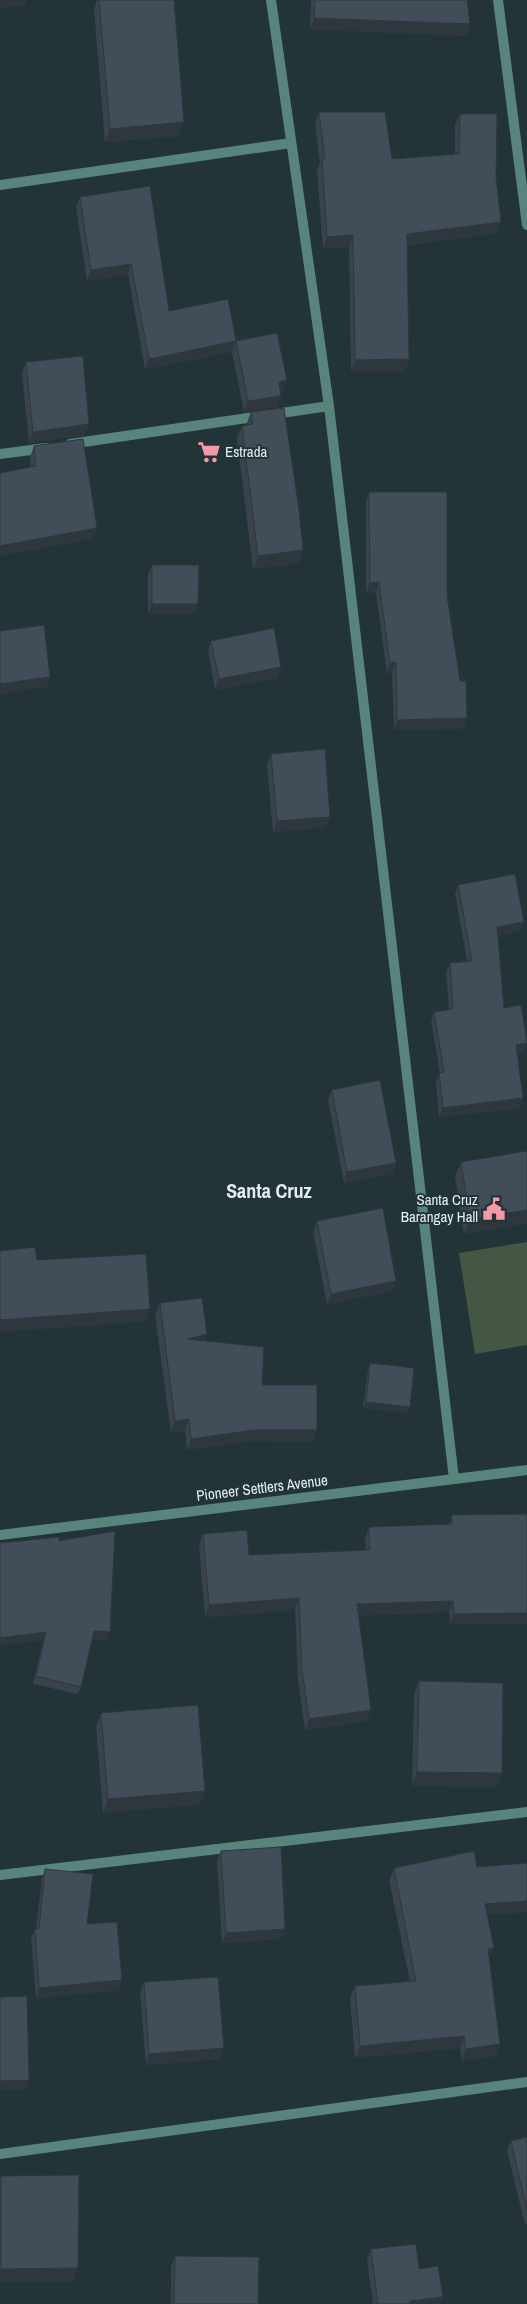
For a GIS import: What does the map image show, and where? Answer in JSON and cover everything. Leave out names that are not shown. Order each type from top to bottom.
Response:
[{"type":"street","points":[[270,0],[329,406],[454,1479]]},
{"type":"street","points":[[498,0],[527,225]]},
{"type":"street","points":[[0,185],[291,143]]},
{"type":"street","points":[[0,454],[329,406]]},
{"type":"street","name":"Pioneer Settlers Avenue","points":[[0,1535],[527,1470]]},
{"type":"street","points":[[0,1875],[527,1812]]},
{"type":"street","points":[[0,2154],[527,2082]]},
{"type":"green space","points":[[527,1242],[527,1345],[475,1354],[459,1253]]},
{"type":"building","points":[[99,0],[174,0],[184,122],[110,129]]},
{"type":"building","points":[[315,0],[467,0],[470,24],[314,18]]},
{"type":"building","points":[[319,112],[385,112],[392,159],[459,154],[460,114],[497,114],[496,177],[501,222],[407,234],[409,359],[355,360],[353,235],[327,237],[322,158],[325,158]]},
{"type":"building","points":[[150,186],[169,311],[228,299],[236,341],[149,359],[131,264],[91,270],[80,197]]},
{"type":"building","points":[[277,333],[287,380],[279,382],[281,396],[248,401],[236,341]]},
{"type":"building","points":[[83,356],[89,424],[33,432],[26,362]]},
{"type":"building","points":[[284,408],[303,550],[258,556],[242,426],[253,424],[251,412]]},
{"type":"building","points":[[83,439],[97,528],[0,546],[0,473],[36,466],[34,446]]},
{"type":"building","points":[[369,492],[447,492],[447,596],[460,681],[466,681],[467,718],[397,720],[396,662],[390,663],[379,582],[370,583]]},
{"type":"building","points":[[152,565],[199,565],[198,604],[152,604]]},
{"type":"building","points":[[44,625],[50,677],[0,684],[0,631]]},
{"type":"building","points":[[274,628],[281,667],[219,679],[211,641]]},
{"type":"building","points":[[325,749],[330,817],[277,821],[271,754]]},
{"type":"building","points":[[515,874],[524,922],[497,927],[504,1008],[521,1005],[527,1041],[527,1043],[516,1045],[523,1098],[443,1108],[439,1073],[444,1072],[434,1012],[453,1009],[450,963],[472,961],[458,885]]},
{"type":"building","points":[[380,1080],[396,1163],[347,1172],[332,1090]]},
{"type":"building","name":"Santa Cruz Barangay Hall","points":[[527,1151],[527,1210],[470,1219],[461,1162]]},
{"type":"building","points":[[383,1208],[396,1281],[331,1294],[317,1221]]},
{"type":"building","points":[[35,1247],[37,1260],[146,1254],[150,1309],[0,1320],[0,1251]]},
{"type":"building","points":[[202,1298],[207,1334],[187,1339],[264,1347],[262,1385],[317,1385],[317,1430],[254,1430],[191,1439],[189,1419],[175,1421],[160,1303]]},
{"type":"building","points":[[370,1363],[414,1368],[410,1407],[366,1402]]},
{"type":"building","points":[[527,1514],[527,1613],[454,1614],[453,1601],[357,1604],[371,1710],[309,1719],[302,1669],[299,1598],[209,1605],[203,1534],[247,1530],[249,1555],[370,1550],[369,1527],[452,1524],[452,1515]]},
{"type":"building","points":[[115,1531],[110,1632],[94,1631],[81,1687],[36,1676],[46,1632],[0,1638],[0,1543],[59,1537],[59,1541]]},
{"type":"building","points":[[419,1681],[503,1683],[502,1773],[417,1772]]},
{"type":"building","points":[[198,1705],[205,1791],[108,1799],[101,1713]]},
{"type":"building","points":[[281,1847],[285,1929],[226,1933],[221,1851]]},
{"type":"building","points":[[474,1851],[477,1867],[527,1863],[527,1901],[485,1904],[494,1948],[488,1949],[500,2044],[466,2049],[464,2036],[360,2046],[355,1986],[416,1981],[394,1868]]},
{"type":"building","points":[[45,1869],[93,1874],[87,1924],[117,1922],[122,1980],[39,1988],[35,1929],[39,1928]]},
{"type":"building","points":[[218,1977],[224,2048],[149,2054],[144,1982]]},
{"type":"building","points":[[27,1996],[29,2080],[0,2081],[0,1997]]},
{"type":"building","points":[[527,2137],[527,2210],[511,2141]]},
{"type":"building","points":[[79,2175],[78,2268],[1,2269],[1,2176]]},
{"type":"building","points":[[416,2244],[419,2269],[438,2266],[443,2297],[410,2301],[410,2304],[378,2304],[371,2249]]},
{"type":"building","points":[[175,2256],[259,2257],[258,2304],[174,2304]]},
{"type":"place","name":"Estrada","points":[[209,452]]},
{"type":"place","name":"Santa Cruz Barangay Hall","points":[[494,1209]]},
{"type":"district","name":"Santa Cruz","points":[[269,1191]]}]
